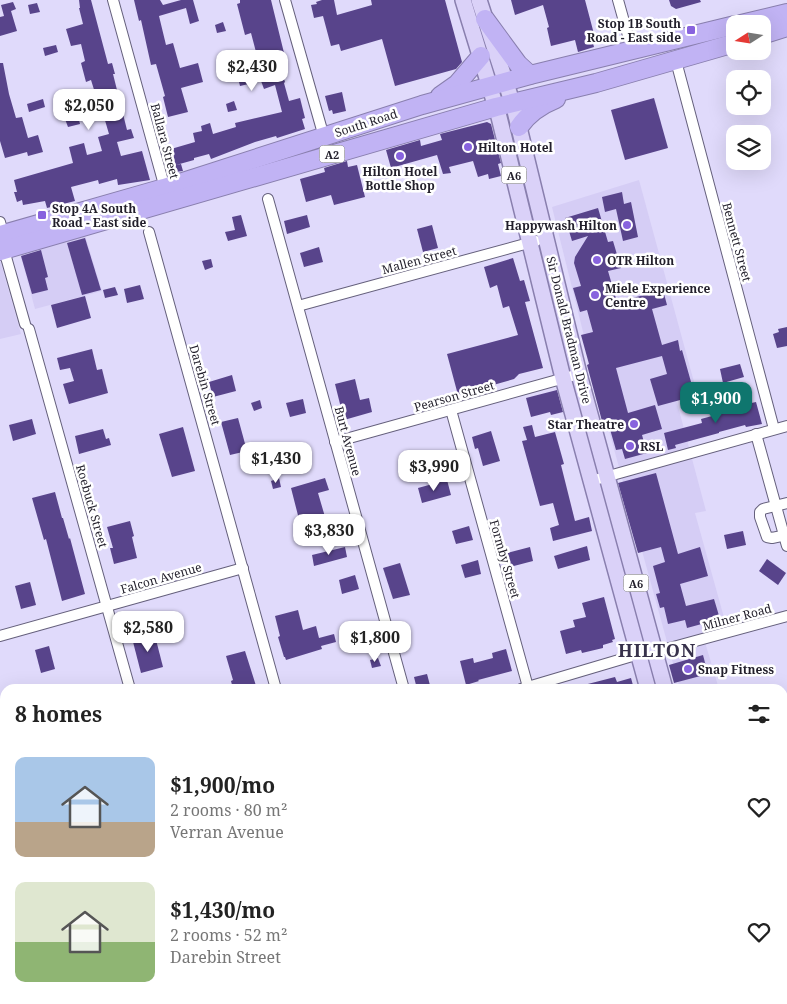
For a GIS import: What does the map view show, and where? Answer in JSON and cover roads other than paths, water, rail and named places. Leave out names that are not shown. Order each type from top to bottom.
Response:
[{"type":"highway","points":[[771,17],[787,13]]},
{"type":"highway","points":[[485,19],[518,64],[530,75]]},
{"type":"highway","name":"South Road","points":[[166,194],[324,137],[422,105],[530,75],[726,27]]},
{"type":"highway","points":[[771,32],[787,27]]},
{"type":"highway","name":"South Road","points":[[1,238],[504,105],[596,83],[726,46]]},
{"type":"highway","points":[[422,105],[444,94],[470,70],[481,56]]},
{"type":"highway","points":[[519,127],[527,116],[549,102],[596,83]]},
{"type":"main road","name":"Sir Donald Bradman Drive","points":[[463,0],[481,56],[498,84]]},
{"type":"main road","name":"Sir Donald Bradman Drive","points":[[479,0],[504,105],[530,243],[563,378],[647,684]]},
{"type":"main road","name":"Sir Donald Bradman Drive","points":[[504,105],[519,127],[579,374],[664,684]]},
{"type":"street","name":"Ballara Street","points":[[113,0],[166,194]]},
{"type":"street","points":[[285,0],[324,137]]},
{"type":"street","points":[[618,0],[632,50]]},
{"type":"street","name":"Bennett Street","points":[[676,61],[774,429]]},
{"type":"street","name":"Burt Avenue","points":[[268,199],[403,684]]},
{"type":"street","name":"Darebin Street","points":[[150,232],[275,684]]},
{"type":"street","name":"Roebuck Street","points":[[1,238],[129,684]]},
{"type":"street","name":"Mallen Street","points":[[298,306],[546,239]]},
{"type":"street","name":"Pearson Street","points":[[335,442],[579,374]]},
{"type":"street","name":"Formby Street","points":[[450,410],[523,684]]},
{"type":"street","points":[[591,481],[787,426]]},
{"type":"street","points":[[756,434],[776,506],[786,539],[767,537],[764,533],[760,512],[763,509],[776,506],[787,503]]},
{"type":"street","name":"Falcon Avenue","points":[[0,636],[243,568]]},
{"type":"street","name":"Milner Road","points":[[538,684],[639,654],[655,652],[787,616]]},
{"type":"place","name":"Stop 1B South Road - East side","points":[[691,30]]},
{"type":"place","name":"Hilton Hotel","points":[[468,147]]},
{"type":"place","name":"Hilton Hotel Bottle Shop","points":[[400,156]]},
{"type":"place","name":"Stop 4A South Road - East side","points":[[42,215]]},
{"type":"place","name":"Happywash Hilton","points":[[627,225]]},
{"type":"place","name":"OTR Hilton","points":[[597,260]]},
{"type":"place","name":"Miele Experience Centre","points":[[595,295]]},
{"type":"place","name":"Star Theatre","points":[[634,424]]},
{"type":"place","name":"RSL","points":[[630,446]]},
{"type":"place","name":"Snap Fitness","points":[[688,669]]},
{"type":"district","name":"HILTON","points":[[657,650]]}]
